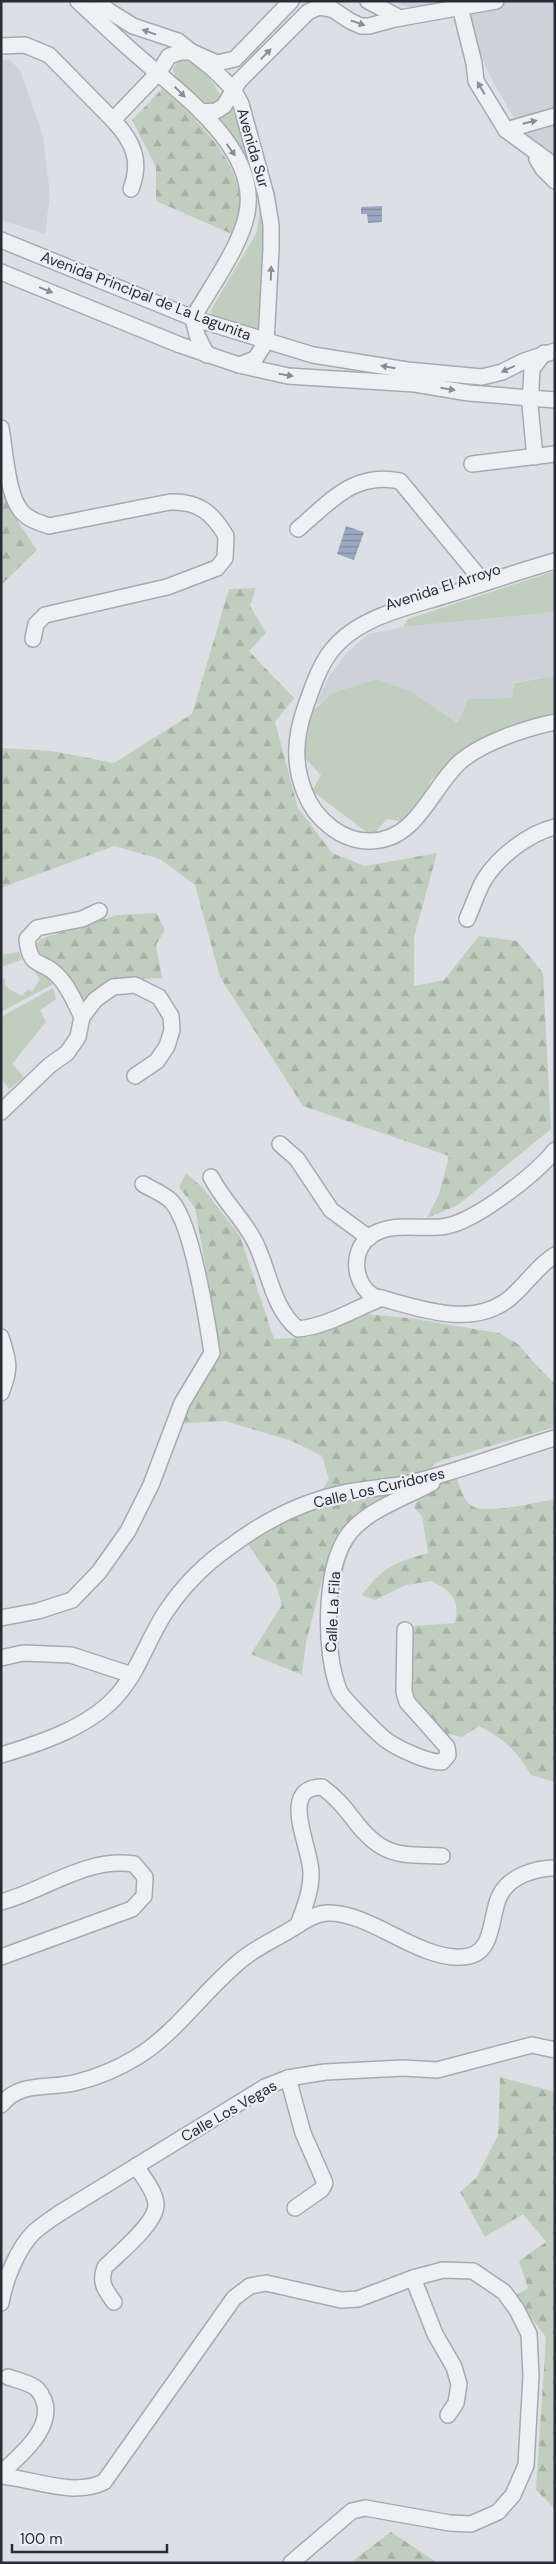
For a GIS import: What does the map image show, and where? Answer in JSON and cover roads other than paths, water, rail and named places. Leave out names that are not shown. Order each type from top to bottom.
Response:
[{"type":"street","name":"Avenida Sur","points":[[78,1],[132,52],[159,72],[201,112],[234,152],[245,178],[248,200],[243,230],[193,318]]},
{"type":"street","name":"Avenida Sur","points":[[98,1],[108,11],[133,26],[178,41],[214,70],[233,89],[241,104],[269,210],[271,249],[269,322],[266,342]]},
{"type":"street","points":[[113,120],[159,72],[169,56],[175,53],[192,52],[217,63],[235,59],[291,1]]},
{"type":"street","points":[[368,1],[400,18]]},
{"type":"street","points":[[201,112],[211,113],[221,109],[228,103],[233,89],[308,12],[319,7],[326,5],[361,26],[369,26],[461,4],[496,1]]},
{"type":"street","points":[[461,4],[476,81],[506,130],[555,166]]},
{"type":"street","points":[[1,46],[25,46],[49,55],[126,133],[135,152],[136,176],[131,189]]},
{"type":"street","points":[[506,130],[555,116]]},
{"type":"street","points":[[533,151],[543,170],[555,181]]},
{"type":"street","name":"Avenida Principal de La Lagunita","points":[[1,240],[193,318],[266,342],[314,355],[408,370],[482,377],[502,372],[549,352]]},
{"type":"street","name":"Avenida Principal de La Lagunita","points":[[1,272],[207,355],[239,365],[288,376],[415,384],[469,393],[555,400]]},
{"type":"street","points":[[193,318],[197,335],[207,355]]},
{"type":"street","points":[[269,322],[278,338],[291,349]]},
{"type":"street","points":[[239,365],[254,359],[266,342]]},
{"type":"street","points":[[535,457],[531,398],[532,369],[549,352]]},
{"type":"street","points":[[312,378],[321,368],[320,362],[314,355]]},
{"type":"street","points":[[1,428],[13,495],[20,509],[32,520],[49,526],[170,502],[185,501],[206,511],[226,536],[224,558],[217,568],[167,587],[45,615],[36,624],[33,639]]},
{"type":"street","points":[[472,464],[555,454]]},
{"type":"street","points":[[298,529],[348,488],[370,479],[385,478],[400,481],[481,579]]},
{"type":"street","name":"Avenida El Arroyo","points":[[481,579],[555,551]]},
{"type":"street","name":"Avenida El Arroyo","points":[[555,561],[406,598],[370,612],[332,650],[316,678],[297,730],[296,743],[299,772],[312,807],[333,829],[348,837],[372,841],[406,828],[426,808],[440,782],[468,756],[521,732],[555,722]]},
{"type":"street","points":[[467,919],[485,879],[507,854],[544,830],[555,827]]},
{"type":"street","points":[[82,1017],[57,974],[34,961],[29,955],[27,939],[37,928],[82,919],[99,912]]},
{"type":"street","points":[[1,1112],[67,1053],[78,1037],[82,1017],[95,1000],[113,987],[135,984],[159,997],[171,1016],[172,1030],[167,1046],[157,1061],[135,1076]]},
{"type":"street","points":[[280,1144],[297,1159],[331,1210],[369,1238]]},
{"type":"street","points":[[555,1150],[517,1185],[466,1219],[449,1226],[430,1228],[395,1227],[369,1238],[360,1249],[356,1269],[365,1291],[382,1298],[447,1314],[476,1315],[499,1306],[510,1299],[555,1255]]},
{"type":"street","points":[[212,1177],[220,1194],[249,1232],[280,1306],[292,1324],[298,1328],[333,1321],[351,1310],[382,1298]]},
{"type":"street","points":[[1,1618],[38,1611],[72,1600],[99,1572],[128,1531],[151,1485],[182,1403],[212,1353],[207,1318],[183,1220],[171,1201],[142,1184]]},
{"type":"street","points":[[1,1337],[9,1362],[8,1377],[1,1393]]},
{"type":"street","name":"Calle Los Curidores","points":[[1,1755],[25,1748],[82,1723],[104,1708],[120,1693],[132,1675],[166,1610],[196,1574],[230,1546],[272,1518],[339,1494],[412,1482],[460,1469],[555,1438]]},
{"type":"street","name":"Calle La Fila","points":[[405,1630],[404,1692],[406,1702],[447,1747],[448,1755],[442,1762],[433,1762],[386,1740],[340,1692],[329,1656],[330,1605],[335,1566],[346,1538],[365,1518],[460,1469]]},
{"type":"street","points":[[1,1658],[23,1653],[71,1655],[132,1675]]},
{"type":"street","points":[[298,1925],[310,1892],[312,1872],[297,1809],[301,1796],[309,1789],[322,1787],[334,1795],[361,1829],[379,1847],[404,1855],[442,1856]]},
{"type":"street","points":[[1,1902],[73,1872],[116,1861],[134,1864],[145,1877],[144,1896],[132,1909],[1,1957]]},
{"type":"street","points":[[1,2105],[8,2096],[18,2091],[30,2087],[74,2083],[106,2072],[136,2058],[162,2039],[244,1957],[314,1915],[328,1913],[350,1917],[437,1955],[462,1958],[473,1955],[482,1949],[491,1932],[500,1894],[517,1877],[542,1868],[555,1868]]},
{"type":"street","name":"Calle Los Vegas","points":[[1,2303],[4,2288],[20,2252],[34,2232],[60,2213],[265,2087],[288,2078],[334,2072],[403,2068],[437,2070],[532,2046],[555,2050]]},
{"type":"street","points":[[288,2078],[303,2133],[325,2183],[322,2189],[296,2208]]},
{"type":"street","points":[[114,2302],[102,2286],[101,2275],[105,2267],[149,2223],[156,2204],[151,2190],[136,2166]]},
{"type":"street","points":[[1,2475],[77,2489],[91,2488],[104,2482],[234,2298],[250,2286],[266,2283],[341,2300],[358,2299],[413,2278],[443,2270],[473,2271],[504,2292],[517,2310],[529,2334],[531,2376],[526,2465],[513,2495],[498,2512],[471,2524],[450,2523],[365,2508],[352,2510],[291,2563]]},
{"type":"street","points":[[413,2278],[435,2334],[454,2366],[459,2384],[456,2403],[448,2415]]},
{"type":"street","points":[[1,2475],[32,2445],[44,2421],[45,2404],[36,2388],[8,2377]]},
{"type":"water","points":[[382,206],[382,222],[368,223],[367,214],[361,214],[361,207]]},
{"type":"water","points":[[346,526],[364,532],[354,560],[337,554]]}]
